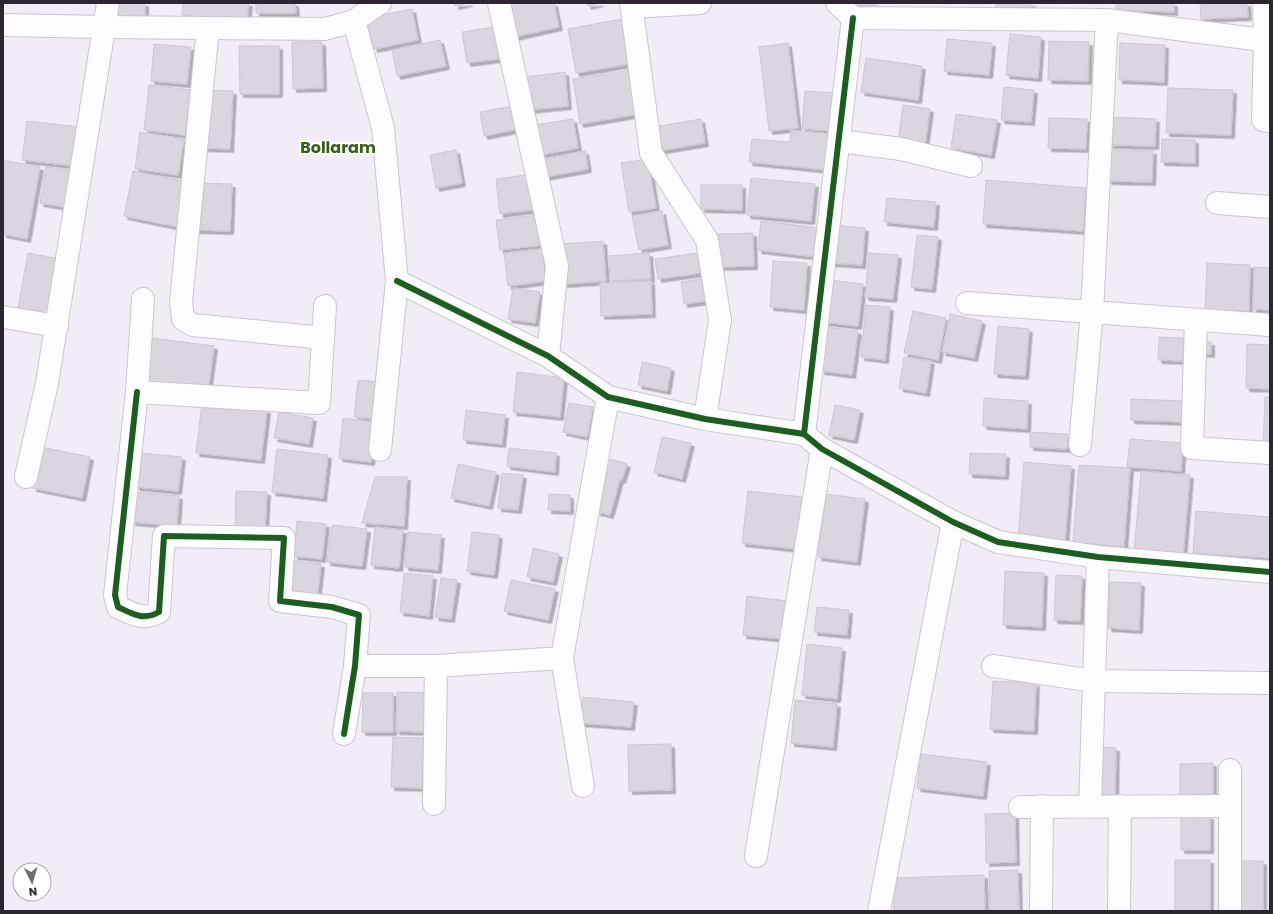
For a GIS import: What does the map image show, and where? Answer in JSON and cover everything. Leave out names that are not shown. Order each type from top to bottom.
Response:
[{"type":"street","points":[[26,477],[47,383],[57,326],[108,3]]},
{"type":"street","points":[[3,25],[104,28],[325,29],[354,21],[380,3]]},
{"type":"street","points":[[499,3],[557,266],[548,356]]},
{"type":"street","points":[[700,3],[632,5],[651,153],[707,240],[720,320],[705,419]]},
{"type":"street","points":[[837,3],[853,18]]},
{"type":"street","points":[[1264,3],[1268,41],[1263,120],[1270,121]]},
{"type":"street","points":[[853,18],[898,11],[1107,20],[1268,41]]},
{"type":"street","points":[[804,434],[853,18]]},
{"type":"street","points":[[1080,445],[1092,312],[1107,20]]},
{"type":"street","points":[[354,21],[383,128],[397,281],[380,450]]},
{"type":"street","points":[[208,28],[181,302],[183,319],[193,326],[323,338]]},
{"type":"street","points":[[839,141],[901,149],[971,166]]},
{"type":"street","points":[[1217,204],[1270,207]]},
{"type":"street","points":[[397,281],[548,356],[608,396],[705,419],[804,434],[822,449],[953,522],[998,542],[1098,557],[1270,572]]},
{"type":"street","points":[[143,299],[138,392],[115,595],[118,607],[132,614],[149,617],[159,612],[164,536],[284,538],[280,601],[332,607],[359,615],[355,666],[344,734]]},
{"type":"street","points":[[967,303],[1270,326]]},
{"type":"street","points":[[138,392],[319,402],[326,306]]},
{"type":"street","points":[[3,317],[57,326]]},
{"type":"street","points":[[1196,321],[1192,448],[1270,453]]},
{"type":"street","points":[[583,786],[562,658],[608,396]]},
{"type":"street","points":[[756,856],[822,449]]},
{"type":"street","points":[[880,911],[953,522]]},
{"type":"street","points":[[1090,806],[1098,557]]},
{"type":"street","points":[[355,666],[436,666],[562,658]]},
{"type":"street","points":[[434,804],[436,666]]},
{"type":"street","points":[[993,666],[1094,681],[1270,683]]},
{"type":"street","points":[[1230,770],[1230,911]]},
{"type":"street","points":[[1041,911],[1042,806]]},
{"type":"street","points":[[1120,806],[1120,911]]},
{"type":"street","points":[[1020,807],[1230,806]]},
{"type":"building","points":[[115,3],[145,3],[145,23],[116,23]]},
{"type":"building","points":[[183,3],[249,3],[247,21],[182,15]]},
{"type":"building","points":[[256,3],[295,3],[296,13],[256,13]]},
{"type":"building","points":[[455,3],[469,3],[455,6]]},
{"type":"building","points":[[507,3],[554,3],[559,27],[514,37]]},
{"type":"building","points":[[587,3],[600,3],[588,6]]},
{"type":"building","points":[[842,3],[876,3],[876,6],[842,5]]},
{"type":"building","points":[[996,3],[1032,3],[1032,7],[996,8]]},
{"type":"building","points":[[1116,3],[1174,3],[1174,12],[1116,10]]},
{"type":"building","points":[[1200,3],[1247,3],[1248,17],[1201,19]]},
{"type":"building","points":[[412,9],[418,40],[374,49],[367,18]]},
{"type":"building","points":[[622,19],[629,64],[576,73],[568,29]]},
{"type":"building","points":[[500,26],[505,58],[467,63],[462,32]]},
{"type":"building","points":[[1010,34],[1041,37],[1038,78],[1006,75]]},
{"type":"building","points":[[947,39],[992,43],[989,75],[944,71]]},
{"type":"building","points":[[440,40],[446,66],[397,76],[392,50]]},
{"type":"building","points":[[1049,41],[1089,42],[1088,81],[1048,80]]},
{"type":"building","points":[[292,42],[322,42],[323,88],[293,89]]},
{"type":"building","points":[[788,43],[798,128],[769,131],[759,47]]},
{"type":"building","points":[[1120,43],[1165,45],[1164,82],[1119,80]]},
{"type":"building","points":[[154,44],[191,47],[187,84],[151,81]]},
{"type":"building","points":[[239,46],[279,46],[279,94],[240,94]]},
{"type":"building","points":[[866,58],[922,66],[918,100],[861,92]]},
{"type":"building","points":[[631,70],[638,114],[580,124],[573,79]]},
{"type":"building","points":[[565,72],[568,106],[528,110],[524,77]]},
{"type":"building","points":[[149,85],[191,90],[185,135],[144,130]]},
{"type":"building","points":[[1004,87],[1034,90],[1031,122],[1001,120]]},
{"type":"building","points":[[1168,88],[1233,90],[1231,135],[1166,133]]},
{"type":"building","points":[[206,90],[233,91],[230,149],[204,148]]},
{"type":"building","points":[[805,91],[836,93],[832,131],[802,129]]},
{"type":"building","points":[[519,105],[523,128],[484,136],[480,112]]},
{"type":"building","points":[[903,105],[930,109],[925,145],[898,141]]},
{"type":"building","points":[[956,114],[997,120],[991,155],[951,148]]},
{"type":"building","points":[[1111,117],[1156,119],[1155,146],[1110,145]]},
{"type":"building","points":[[1049,118],[1087,119],[1086,149],[1048,148]]},
{"type":"building","points":[[573,119],[578,148],[535,156],[529,126]]},
{"type":"building","points":[[701,119],[705,143],[658,151],[654,127]]},
{"type":"building","points":[[27,121],[80,127],[76,166],[22,160]]},
{"type":"building","points":[[791,130],[829,134],[826,170],[749,162],[752,139],[790,142]]},
{"type":"building","points":[[140,132],[184,139],[178,175],[135,169]]},
{"type":"building","points":[[1162,139],[1195,140],[1195,163],[1161,162]]},
{"type":"building","points":[[456,150],[462,183],[436,188],[430,155]]},
{"type":"building","points":[[1109,150],[1153,151],[1152,182],[1108,181]]},
{"type":"building","points":[[585,151],[588,169],[540,178],[537,160]]},
{"type":"building","points":[[648,159],[656,208],[629,212],[621,163]]},
{"type":"building","points":[[3,160],[40,167],[27,239],[3,234]]},
{"type":"building","points":[[46,167],[76,171],[70,208],[40,203]]},
{"type":"building","points":[[133,171],[187,182],[178,227],[124,216]]},
{"type":"building","points":[[534,174],[538,209],[500,214],[496,179]]},
{"type":"building","points":[[751,178],[815,184],[811,221],[747,215]]},
{"type":"building","points":[[986,180],[1086,188],[1083,231],[983,224]]},
{"type":"building","points":[[197,183],[232,184],[230,231],[196,230]]},
{"type":"building","points":[[701,185],[742,185],[742,210],[701,209]]},
{"type":"building","points":[[887,198],[936,202],[934,227],[884,222]]},
{"type":"building","points":[[662,211],[668,245],[639,250],[632,216]]},
{"type":"building","points":[[538,215],[542,245],[500,250],[496,220]]},
{"type":"building","points":[[761,221],[820,228],[817,257],[758,250]]},
{"type":"building","points":[[833,225],[865,228],[862,265],[830,263]]},
{"type":"building","points":[[753,233],[754,266],[718,267],[717,234]]},
{"type":"building","points":[[917,235],[938,237],[932,289],[911,287]]},
{"type":"building","points":[[603,241],[606,281],[564,284],[561,244]]},
{"type":"building","points":[[542,249],[546,281],[508,286],[504,253]]},
{"type":"building","points":[[28,253],[60,259],[50,314],[18,308]]},
{"type":"building","points":[[649,253],[651,279],[610,281],[609,256]]},
{"type":"building","points":[[698,253],[700,273],[658,279],[655,259]]},
{"type":"building","points":[[869,253],[898,255],[893,299],[865,297]]},
{"type":"building","points":[[773,261],[807,263],[804,310],[770,307]]},
{"type":"building","points":[[1207,263],[1250,265],[1249,311],[1205,310]]},
{"type":"building","points":[[1254,267],[1270,268],[1270,310],[1253,309]]},
{"type":"building","points":[[702,279],[706,301],[684,304],[681,282]]},
{"type":"building","points":[[829,280],[863,284],[858,326],[824,322]]},
{"type":"building","points":[[651,281],[652,314],[601,316],[600,283]]},
{"type":"building","points":[[513,288],[540,292],[535,323],[508,319]]},
{"type":"building","points":[[866,305],[890,307],[885,360],[861,357]]},
{"type":"building","points":[[913,311],[946,318],[938,360],[904,353]]},
{"type":"building","points":[[950,314],[982,321],[974,358],[942,352]]},
{"type":"building","points":[[998,326],[1029,329],[1025,376],[994,374]]},
{"type":"building","points":[[826,327],[858,331],[852,375],[821,371]]},
{"type":"building","points":[[1159,337],[1183,338],[1183,361],[1158,360]]},
{"type":"building","points":[[152,338],[214,346],[208,390],[147,382]]},
{"type":"building","points":[[1199,342],[1211,342],[1211,354],[1198,353]]},
{"type":"building","points":[[1247,344],[1270,345],[1270,389],[1246,388]]},
{"type":"building","points":[[904,357],[931,361],[926,393],[899,388]]},
{"type":"building","points":[[642,362],[671,368],[667,391],[638,385]]},
{"type":"building","points":[[517,372],[564,378],[560,417],[513,412]]},
{"type":"building","points":[[358,380],[379,382],[375,419],[354,417]]},
{"type":"building","points":[[1265,397],[1270,397],[1270,448],[1263,447]]},
{"type":"building","points":[[984,398],[1028,401],[1027,429],[983,426]]},
{"type":"building","points":[[1131,399],[1185,401],[1185,422],[1131,420]]},
{"type":"building","points":[[202,403],[267,410],[261,460],[196,453]]},
{"type":"building","points":[[569,403],[593,407],[587,437],[563,432]]},
{"type":"building","points":[[835,405],[860,410],[854,440],[829,435]]},
{"type":"building","points":[[466,410],[505,415],[502,444],[463,440]]},
{"type":"building","points":[[279,412],[313,418],[309,444],[274,438]]},
{"type":"building","points":[[343,418],[376,422],[371,462],[339,458]]},
{"type":"building","points":[[1030,432],[1068,434],[1067,449],[1030,447]]},
{"type":"building","points":[[662,437],[691,443],[682,479],[654,472]]},
{"type":"building","points":[[1130,439],[1183,443],[1181,471],[1127,467]]},
{"type":"building","points":[[41,447],[90,457],[82,498],[33,488]]},
{"type":"building","points":[[509,448],[556,453],[555,472],[507,466]]},
{"type":"building","points":[[277,449],[328,455],[323,498],[272,492]]},
{"type":"building","points":[[139,453],[182,457],[178,491],[136,487]]},
{"type":"building","points":[[970,453],[1006,454],[1005,476],[969,474]]},
{"type":"building","points":[[611,459],[627,464],[622,480],[620,479],[610,515],[597,512]]},
{"type":"building","points":[[1024,462],[1071,466],[1065,542],[1018,539]]},
{"type":"building","points":[[458,464],[496,472],[489,506],[451,498]]},
{"type":"building","points":[[1079,465],[1130,468],[1124,547],[1073,542]]},
{"type":"building","points":[[1141,471],[1190,475],[1183,556],[1134,553]]},
{"type":"building","points":[[502,473],[523,475],[518,510],[498,508]]},
{"type":"building","points":[[375,477],[407,477],[404,526],[362,523]]},
{"type":"building","points":[[236,491],[267,492],[265,530],[235,528]]},
{"type":"building","points":[[748,491],[802,497],[796,549],[742,543]]},
{"type":"building","points":[[135,492],[179,496],[177,526],[132,522]]},
{"type":"building","points":[[549,494],[570,495],[570,511],[548,510]]},
{"type":"building","points":[[826,494],[865,499],[857,562],[818,557]]},
{"type":"building","points":[[1196,511],[1270,517],[1270,558],[1193,553]]},
{"type":"building","points":[[297,521],[326,524],[322,559],[294,556]]},
{"type":"building","points":[[332,525],[367,529],[362,566],[327,562]]},
{"type":"building","points":[[375,527],[403,530],[399,568],[371,565]]},
{"type":"building","points":[[408,532],[441,535],[438,570],[405,567]]},
{"type":"building","points":[[472,532],[499,535],[494,575],[467,571]]},
{"type":"building","points":[[533,548],[559,554],[553,582],[527,577]]},
{"type":"building","points":[[289,560],[321,564],[317,599],[285,595]]},
{"type":"building","points":[[1005,571],[1044,573],[1042,627],[1003,625]]},
{"type":"building","points":[[404,573],[433,576],[429,616],[400,612]]},
{"type":"building","points":[[1056,575],[1082,576],[1080,621],[1054,620]]},
{"type":"building","points":[[441,578],[457,580],[451,619],[435,617]]},
{"type":"building","points":[[511,580],[555,589],[548,620],[504,611]]},
{"type":"building","points":[[1110,582],[1141,583],[1139,630],[1108,628]]},
{"type":"building","points":[[747,596],[787,601],[783,639],[743,635]]},
{"type":"building","points":[[817,607],[849,610],[847,635],[814,632]]},
{"type":"building","points":[[807,644],[842,648],[837,699],[802,695]]},
{"type":"building","points":[[993,681],[1036,683],[1034,731],[990,729]]},
{"type":"building","points":[[397,692],[428,693],[426,732],[396,731]]},
{"type":"building","points":[[363,693],[393,693],[393,732],[362,732]]},
{"type":"building","points":[[583,697],[634,702],[631,727],[580,723]]},
{"type":"building","points":[[795,700],[837,704],[833,747],[791,743]]},
{"type":"building","points":[[393,737],[424,738],[422,788],[391,787]]},
{"type":"building","points":[[671,744],[672,790],[629,791],[628,745]]},
{"type":"building","points":[[1098,747],[1116,748],[1115,797],[1098,797]]},
{"type":"building","points":[[921,754],[987,762],[983,796],[917,788]]},
{"type":"building","points":[[1213,763],[1213,794],[1180,795],[1180,764]]},
{"type":"building","points":[[1015,813],[1016,862],[986,863],[985,814]]},
{"type":"building","points":[[1210,816],[1210,850],[1181,850],[1181,817]]},
{"type":"building","points":[[1175,860],[1210,860],[1210,911],[1175,911]]},
{"type":"building","points":[[1233,861],[1263,861],[1263,911],[1232,911]]},
{"type":"building","points":[[1018,870],[1019,911],[990,911],[989,871]]},
{"type":"building","points":[[984,875],[985,911],[894,911],[893,878]]},
{"type":"cycle path","points":[[397,281],[548,356],[608,397],[705,419],[804,434],[853,18]]},
{"type":"cycle path","points":[[137,392],[115,595],[118,607],[138,616],[148,616],[159,612],[164,536],[284,538],[280,601],[332,607],[359,615],[355,666],[344,734]]},
{"type":"cycle path","points":[[804,434],[822,449],[953,522],[998,542],[1098,557],[1270,572]]},
{"type":"district","name":"Bollaram","points":[[338,147]]}]
